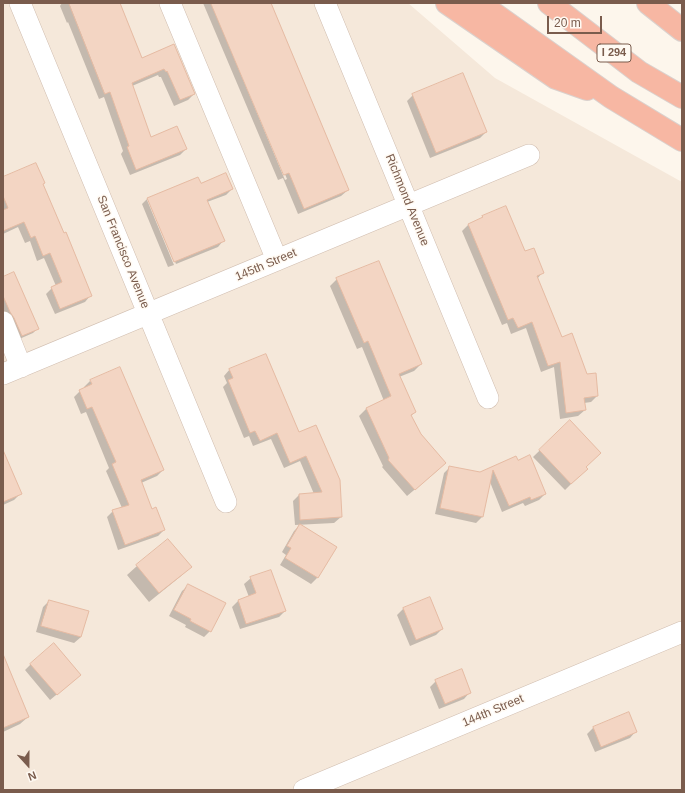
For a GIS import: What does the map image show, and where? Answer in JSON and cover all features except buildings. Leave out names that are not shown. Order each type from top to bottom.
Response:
[{"type":"highway","points":[[447,3],[556,78],[611,97]]},
{"type":"highway","points":[[479,3],[611,97],[682,140]]},
{"type":"highway","name":"I 294","points":[[549,3],[639,72],[682,97]]},
{"type":"highway","points":[[648,3],[682,30]]},
{"type":"street","name":"San Francisco Avenue","points":[[20,3],[226,502]]},
{"type":"street","points":[[170,3],[277,260]]},
{"type":"street","name":"Richmond Avenue","points":[[325,3],[410,205],[488,398]]},
{"type":"street","name":"145th Street","points":[[12,370],[529,155]]},
{"type":"street","points":[[3,322],[12,370]]},
{"type":"street","name":"144th Street","points":[[304,790],[682,632]]},
{"type":"shaded area","points":[[3,3],[408,3],[495,78],[682,182],[682,790],[3,790]]}]
